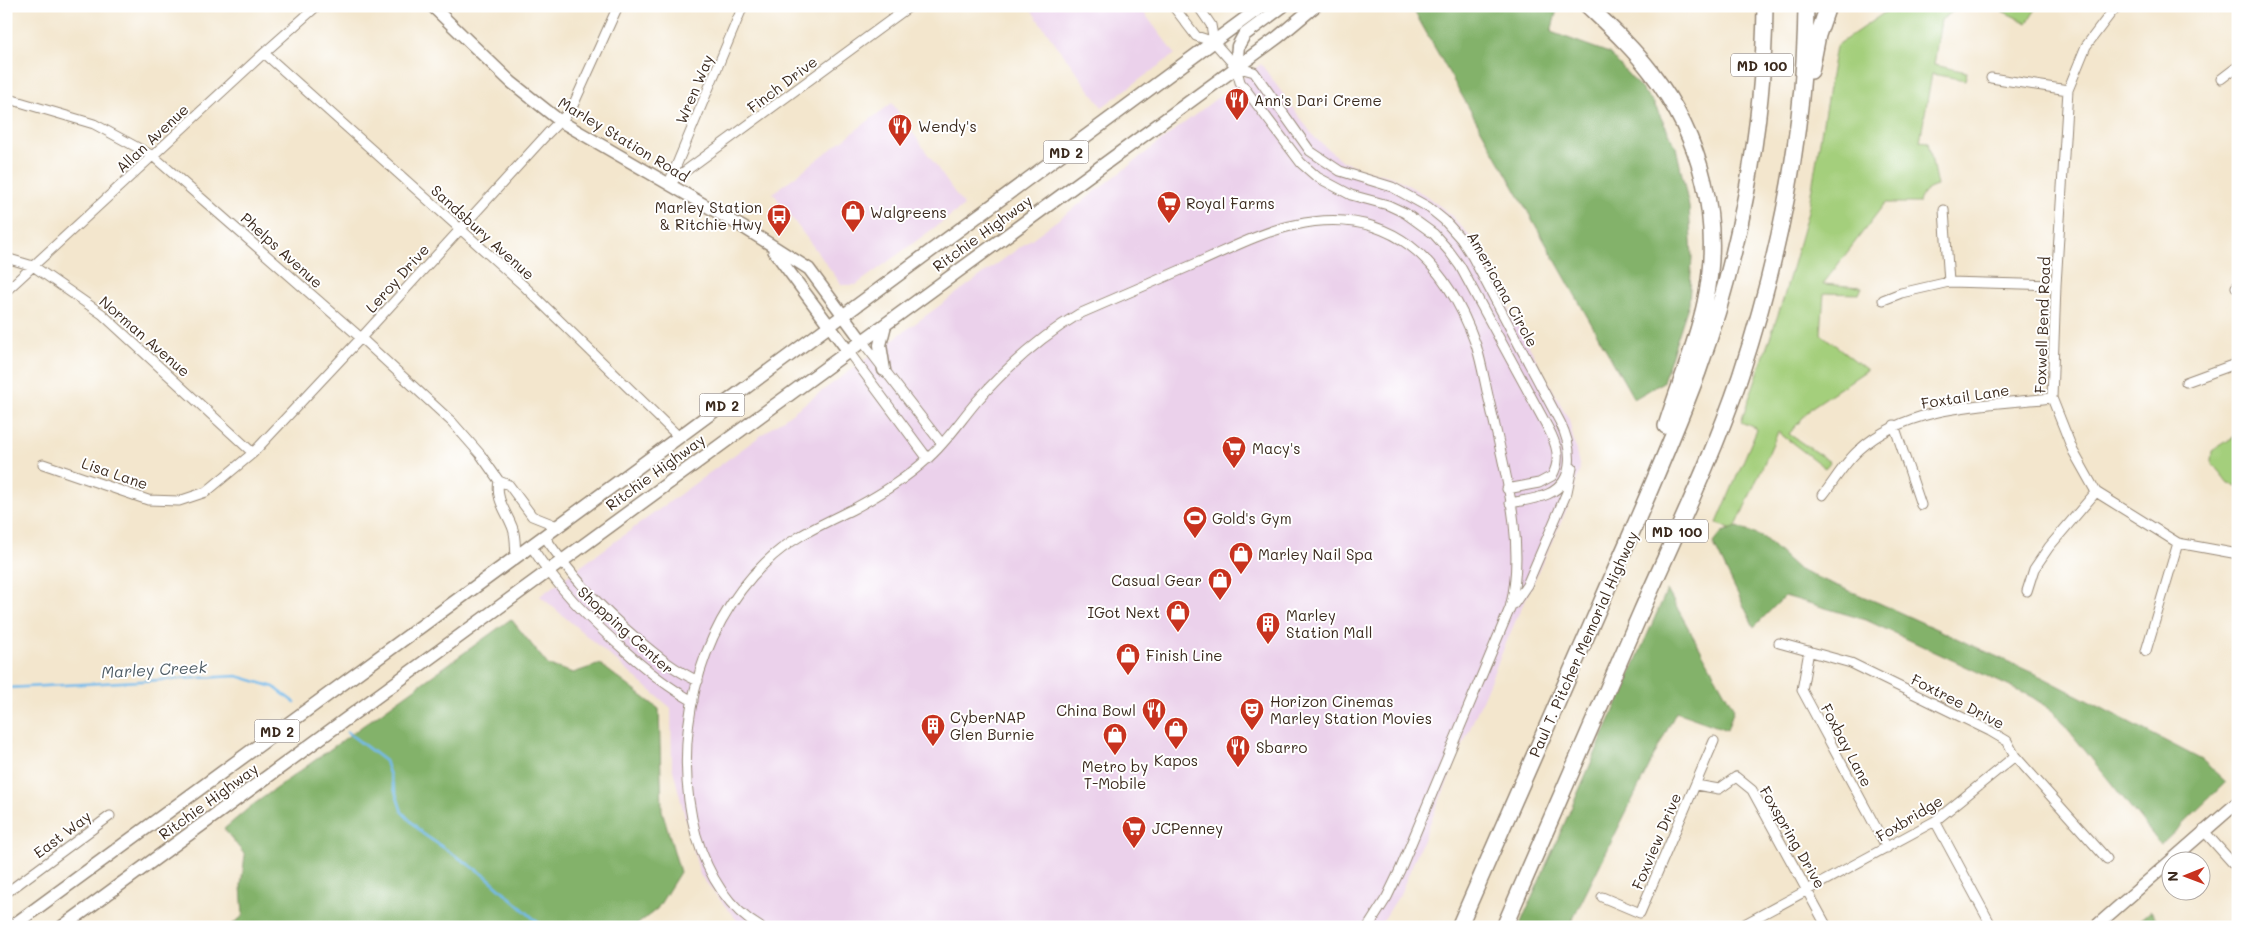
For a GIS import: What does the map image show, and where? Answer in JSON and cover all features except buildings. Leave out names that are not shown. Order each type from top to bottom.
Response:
[{"type":"highway","points":[[1588,6],[1634,52],[1672,102],[1690,135],[1702,170],[1710,213],[1712,245],[1706,303],[1638,518]]},
{"type":"highway","name":"Paul T. Pitcher Memorial Highway","points":[[1459,927],[1638,518],[1698,371],[1736,243],[1750,166],[1760,88],[1765,6]]},
{"type":"highway","name":"MD 100","points":[[1504,927],[1675,536],[1739,379],[1760,312],[1776,249],[1792,170],[1798,118],[1806,6]]},
{"type":"highway","points":[[1798,118],[1818,35],[1828,6]]},
{"type":"main road","name":"Marley Station Road","points":[[432,6],[511,82],[560,120],[669,183],[809,269],[862,341]]},
{"type":"main road","name":"Ritchie Highway","points":[[11,927],[1262,6]]},
{"type":"main road","points":[[1236,67],[1238,46],[1244,36],[1283,6]]},
{"type":"main road","name":"Ritchie Highway","points":[[62,927],[1236,67],[1315,6]]},
{"type":"main road","name":"Marley Station Road","points":[[768,244],[848,351]]},
{"type":"main road","points":[[884,324],[880,345],[884,370]]},
{"type":"main road","points":[[2095,927],[2203,830],[2238,802]]},
{"type":"street","name":"Allan Avenue","points":[[6,291],[317,6]]},
{"type":"street","name":"Leroy Drive","points":[[253,453],[571,110],[618,6]]},
{"type":"street","name":"Wren Way","points":[[669,183],[743,6]]},
{"type":"street","name":"Finch Drive","points":[[669,183],[910,6]]},
{"type":"street","name":"Americana Circle","points":[[1173,6],[1196,36],[1214,42],[1236,67],[1240,82],[1302,163],[1317,177],[1351,195],[1388,205],[1405,213],[1434,234],[1460,266],[1548,428],[1557,449],[1558,459],[1552,476],[1539,483],[1507,489]]},
{"type":"street","name":"Americana Circle","points":[[1198,6],[1211,25],[1214,42]]},
{"type":"street","name":"Foxwell Bend Road","points":[[2118,6],[2086,46],[2068,90],[2056,285],[2052,398],[2074,451],[2096,492],[2178,543],[2238,554]]},
{"type":"street","name":"Sandsbury Avenue","points":[[264,53],[570,330],[679,437]]},
{"type":"street","points":[[2221,79],[2238,66]]},
{"type":"street","name":"Americana Circle","points":[[1236,67],[1254,72],[1310,151],[1340,171],[1372,180],[1411,196],[1444,220],[1472,256],[1555,413],[1569,446],[1567,472],[1557,489],[1548,494],[1510,503]]},
{"type":"street","points":[[1991,78],[2068,90]]},
{"type":"street","name":"Phelps Avenue","points":[[6,98],[94,124],[153,156],[361,338],[452,422],[474,447],[499,481],[509,485],[532,516],[557,526]]},
{"type":"street","points":[[1944,210],[1949,282]]},
{"type":"street","points":[[760,927],[739,911],[724,894],[706,866],[691,817],[685,766],[686,737],[693,701],[698,681],[718,630],[731,605],[766,562],[807,531],[880,494],[907,477],[942,444],[1001,375],[1056,328],[1079,314],[1274,231],[1315,222],[1337,221],[1374,227],[1398,236],[1422,254],[1437,270],[1447,285],[1476,345],[1510,503],[1517,557],[1515,589],[1510,608],[1400,870],[1387,897],[1368,927]]},
{"type":"street","name":"Norman Avenue","points":[[6,258],[33,266],[102,314],[253,453]]},
{"type":"street","points":[[1884,300],[1901,293],[1949,282],[2056,285]]},
{"type":"street","points":[[862,341],[942,444]]},
{"type":"street","points":[[848,351],[928,459]]},
{"type":"street","points":[[2186,382],[2238,363]]},
{"type":"street","name":"Foxtail Lane","points":[[1823,495],[1858,451],[1894,425],[1942,411],[2052,398]]},
{"type":"street","points":[[1894,425],[1921,505]]},
{"type":"street","points":[[1510,608],[1527,585],[1567,492],[1573,466],[1569,446]]},
{"type":"street","name":"Lisa Lane","points":[[43,464],[148,500],[179,501],[206,492],[253,453]]},
{"type":"street","points":[[499,481],[497,489],[499,498],[505,515],[513,529],[516,557]]},
{"type":"street","points":[[2027,591],[2034,569],[2049,547],[2096,492]]},
{"type":"street","name":"Shopping Center","points":[[544,536],[584,590],[625,629],[667,665],[698,681]]},
{"type":"street","points":[[2146,651],[2178,543]]},
{"type":"street","name":"Shopping Center","points":[[531,546],[548,572],[571,601],[653,675],[693,701]]},
{"type":"street","name":"Foxtree Drive","points":[[1779,643],[1851,663],[1990,731],[2006,741],[2015,756],[2107,860]]},
{"type":"street","name":"Foxbay Lane","points":[[1809,651],[1802,690],[1886,848]]},
{"type":"street","name":"Foxview Drive","points":[[1602,897],[1640,913],[1714,742]]},
{"type":"street","name":"Foxbridge","points":[[1739,927],[1935,821],[2015,756]]},
{"type":"street","name":"Foxspring Drive","points":[[1696,785],[1719,788],[1736,777],[1752,790],[1827,927]]},
{"type":"street","name":"East Way","points":[[7,891],[110,816]]},
{"type":"street","points":[[1935,821],[1992,927]]},
{"type":"street","points":[[2203,830],[2238,869]]},
{"type":"shaded area","points":[[1028,6],[1139,6],[1175,54],[1102,107]]},
{"type":"shaded area","points":[[1261,64],[1315,138],[1342,161],[1362,169],[1395,178],[1425,195],[1449,213],[1468,234],[1569,420],[1580,469],[1569,504],[1518,615],[1400,894],[1379,927],[745,927],[740,924],[700,875],[672,766],[671,708],[540,596],[1074,208]]},
{"type":"shaded area","points":[[892,103],[964,206],[856,285],[842,285],[773,193]]},
{"type":"green space","points":[[1417,6],[1558,6],[1551,32],[1609,53],[1653,102],[1676,147],[1689,207],[1692,257],[1689,303],[1663,382],[1634,399],[1414,11]]},
{"type":"green space","points":[[1894,6],[1960,6],[1941,20],[1934,65],[1967,72],[1965,80],[1932,74],[1920,141],[1928,142],[1937,186],[1925,192],[1919,203],[1885,203],[1823,284],[1862,287],[1859,294],[1824,293],[1821,334],[1867,370],[1812,407],[1789,434],[1830,462],[1825,468],[1778,432],[1734,531],[1717,523],[1757,429],[1741,422],[1783,300],[1808,211],[1836,46]]},
{"type":"green space","points":[[1992,6],[2038,6],[2027,23]]},
{"type":"green space","points":[[2238,434],[2238,486],[2229,484],[2211,462],[2212,451]]},
{"type":"green space","points":[[1738,527],[1764,538],[1799,570],[1879,603],[2044,678],[2202,760],[2226,782],[2161,845],[2054,712],[2032,697],[1866,620],[1785,596],[1754,627],[1713,543],[1722,532]]},
{"type":"green space","points":[[1667,590],[1734,709],[1727,730],[1676,712],[1569,927],[1519,927]]},
{"type":"green space","points":[[511,619],[548,665],[573,673],[600,664],[659,709],[662,810],[680,872],[657,909],[634,927],[229,927],[243,916],[241,886],[245,855],[224,829],[250,807]]},
{"type":"green space","points":[[2150,911],[2163,927],[2131,927]]},
{"type":"waterway","name":"Marley Creek","points":[[6,688],[237,676],[274,687],[295,703]]},
{"type":"waterway","points":[[347,732],[385,761],[402,812],[423,834],[486,876],[543,927]]},
{"type":"place","name":"Ann's Dari Creme","points":[[1237,121]]},
{"type":"place","name":"Wendy's","points":[[900,147]]},
{"type":"place","name":"Royal Farms","points":[[1169,224]]},
{"type":"place","name":"Walgreens","points":[[853,233]]},
{"type":"place","name":"Marley Station & Ritchie Hwy","points":[[779,237]]},
{"type":"place","name":"Macy's","points":[[1234,469]]},
{"type":"place","name":"Gold's Gym","points":[[1195,539]]},
{"type":"place","name":"Marley Nail Spa","points":[[1241,575]]},
{"type":"place","name":"Casual Gear","points":[[1220,601]]},
{"type":"place","name":"IGot Next","points":[[1178,633]]},
{"type":"place","name":"Marley Station Mall","points":[[1268,645]]},
{"type":"place","name":"Finish Line","points":[[1128,676]]},
{"type":"place","name":"China Bowl","points":[[1154,731]]},
{"type":"place","name":"Horizon Cinemas Marley Station Movies","points":[[1252,731]]},
{"type":"place","name":"CyberNAP Glen Burnie","points":[[933,747]]},
{"type":"place","name":"Kapos","points":[[1176,750]]},
{"type":"place","name":"Metro by T-Mobile","points":[[1115,756]]},
{"type":"place","name":"Sbarro","points":[[1238,768]]},
{"type":"place","name":"JCPenney","points":[[1134,849]]}]
